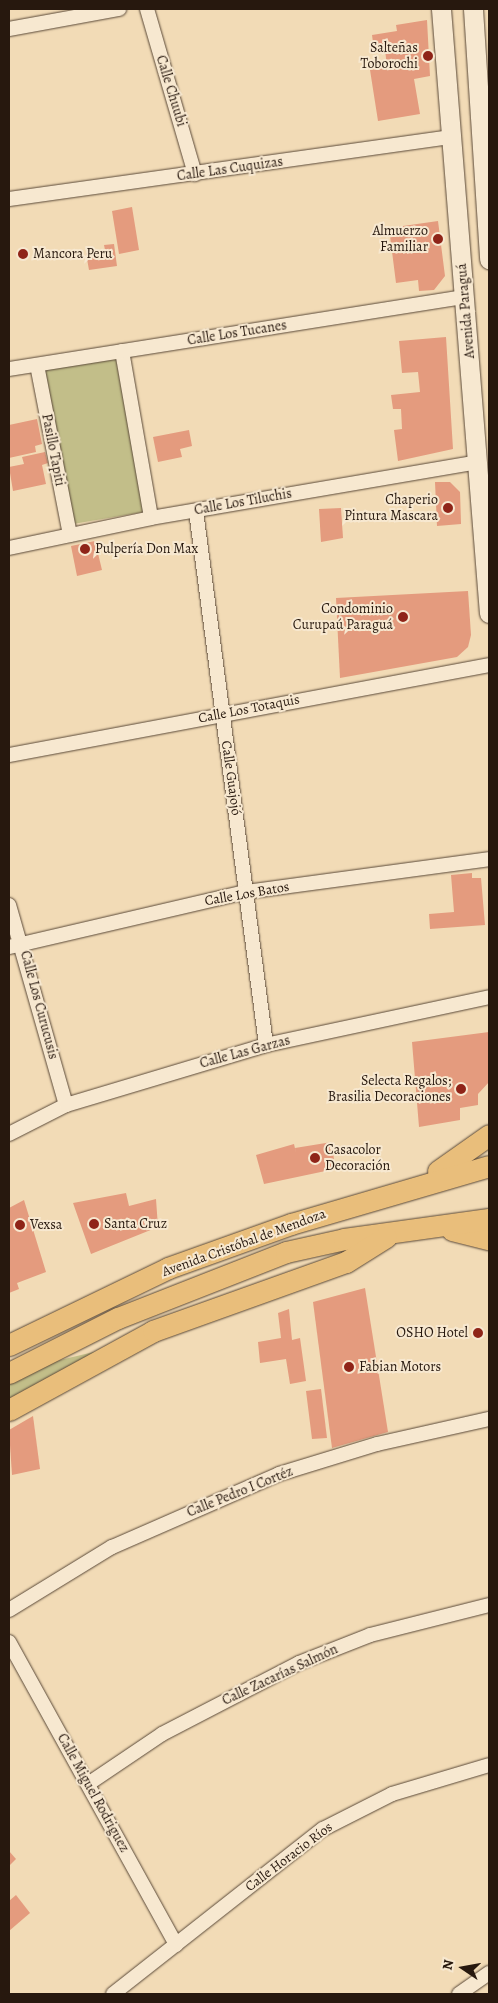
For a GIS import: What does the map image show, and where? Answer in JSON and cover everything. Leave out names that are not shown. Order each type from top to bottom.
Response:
[{"type":"main road","name":"Avenida Paraguá","points":[[441,9],[489,613]]},
{"type":"main road","name":"Avenida Paraguá","points":[[474,9],[489,257]]},
{"type":"main road","points":[[402,1190],[459,1160],[489,1136]]},
{"type":"main road","name":"Avenida Cristóbal de Mendoza","points":[[9,1345],[168,1268],[402,1190],[489,1166]]},
{"type":"main road","name":"Avenida Cristóbal de Mendoza","points":[[9,1373],[118,1318],[286,1252],[344,1239],[388,1236],[445,1228],[489,1219]]},
{"type":"main road","points":[[445,1228],[489,1239]]},
{"type":"main road","name":"Avenida Cristóbal de Mendoza","points":[[9,1410],[153,1331],[338,1265],[388,1236]]},
{"type":"main road","points":[[62,1345],[153,1331]]},
{"type":"street","points":[[9,29],[119,9]]},
{"type":"street","name":"Calle Chuubi","points":[[146,9],[196,174]]},
{"type":"street","name":"Calle Las Cuquizas","points":[[9,200],[452,137]]},
{"type":"street","name":"Calle Los Tucanes","points":[[9,369],[465,297]]},
{"type":"street","points":[[122,351],[151,518]]},
{"type":"street","name":"Pasillo Tapiti","points":[[36,365],[70,535]]},
{"type":"street","name":"Calle Los Tiluchis","points":[[9,548],[151,518],[478,462]]},
{"type":"street","name":"Calle Guajojó","points":[[196,511],[266,1045]]},
{"type":"street","name":"Calle Los Totaquis","points":[[9,755],[489,665]]},
{"type":"street","name":"Calle Los Batos","points":[[15,944],[246,892],[489,859]]},
{"type":"street","name":"Calle Los Curucusis","points":[[9,905],[15,944],[66,1105]]},
{"type":"street","name":"Calle Las Garzas","points":[[9,1134],[66,1105],[266,1045],[489,997]]},
{"type":"street","name":"Calle Pedro I Cortéz","points":[[9,1610],[112,1547],[279,1474],[377,1444],[489,1419]]},
{"type":"street","name":"Calle Zacarías Salmón","points":[[88,1784],[162,1734],[299,1663],[370,1635],[489,1605]]},
{"type":"street","name":"Calle Miguel Rodriguez","points":[[9,1642],[176,1945]]},
{"type":"street","name":"Calle Horacio Ríos","points":[[113,1994],[339,1819],[392,1794],[489,1765]]},
{"type":"street","points":[[459,1994],[489,1973]]},
{"type":"shaded area","points":[[116,359],[144,512],[73,524],[43,369]]},
{"type":"shaded area","points":[[102,1350],[9,1399],[9,1383],[56,1361]]},
{"type":"building","points":[[427,20],[430,76],[414,79],[420,114],[378,121],[370,70],[387,67],[385,49],[374,50],[372,35],[397,31],[396,25]]},
{"type":"building","points":[[132,207],[139,250],[119,254],[112,211]]},
{"type":"building","points":[[438,221],[445,276],[434,290],[419,291],[418,280],[396,283],[389,228]]},
{"type":"building","points":[[114,244],[117,266],[89,270],[86,253],[105,250],[104,245]]},
{"type":"building","points":[[446,337],[453,449],[398,461],[394,430],[402,429],[401,409],[393,409],[391,395],[420,392],[418,372],[402,373],[399,341]]},
{"type":"building","points":[[37,419],[42,444],[35,446],[36,452],[9,458],[9,425]]},
{"type":"building","points":[[189,430],[192,446],[180,449],[182,457],[158,462],[153,437]]},
{"type":"building","points":[[45,452],[48,463],[42,465],[46,484],[13,491],[9,467],[24,464],[22,457]]},
{"type":"building","name":"Chaperio Pintura Mascara","points":[[435,482],[450,482],[460,492],[461,524],[437,526]]},
{"type":"building","points":[[341,508],[343,538],[321,542],[319,509]]},
{"type":"building","points":[[95,541],[102,570],[77,576],[71,546]]},
{"type":"building","name":"Condominio Curupaú Paraguá","points":[[468,591],[471,635],[468,647],[457,657],[340,678],[336,598]]},
{"type":"building","points":[[472,873],[472,878],[481,878],[485,925],[430,929],[429,914],[454,912],[451,875]]},
{"type":"building","points":[[489,1032],[489,1082],[478,1094],[478,1105],[460,1108],[460,1120],[419,1127],[412,1042]]},
{"type":"building","points":[[332,1142],[335,1169],[264,1184],[256,1155],[294,1144],[296,1153],[295,1148]]},
{"type":"building","points":[[126,1193],[129,1206],[156,1199],[158,1227],[91,1254],[73,1203]]},
{"type":"building","name":"Vexsa","points":[[24,1200],[46,1272],[17,1283],[19,1289],[9,1293],[9,1208]]},
{"type":"building","name":"Fabian Motors","points":[[365,1288],[388,1432],[332,1448],[313,1302]]},
{"type":"building","points":[[289,1309],[292,1340],[300,1338],[306,1381],[290,1384],[286,1359],[260,1363],[258,1342],[281,1338],[278,1313]]},
{"type":"building","points":[[321,1389],[327,1438],[312,1439],[306,1391]]},
{"type":"building","points":[[33,1416],[40,1469],[12,1475],[9,1430]]},
{"type":"building","points":[[9,1851],[16,1859],[9,1866]]},
{"type":"building","points":[[16,1895],[30,1913],[9,1931],[9,1901]]},
{"type":"place","name":"Salteñas Toborochi","points":[[428,56]]},
{"type":"place","name":"Almuerzo Familiar","points":[[438,239]]},
{"type":"place","name":"Mancora Peru","points":[[23,254]]},
{"type":"place","name":"Chaperio Pintura Mascara","points":[[448,508]]},
{"type":"place","name":"Pulpería Don Max","points":[[85,549]]},
{"type":"place","name":"Condominio Curupaú Paraguá","points":[[403,617]]},
{"type":"place","name":"Selecta Regalos; Brasilia Decoraciones","points":[[461,1089]]},
{"type":"place","name":"Casacolor Decoración","points":[[315,1158]]},
{"type":"place","name":"Santa Cruz","points":[[94,1224]]},
{"type":"place","name":"Vexsa","points":[[20,1225]]},
{"type":"place","name":"OSHO Hotel","points":[[478,1333]]},
{"type":"place","name":"Fabian Motors","points":[[349,1367]]}]
